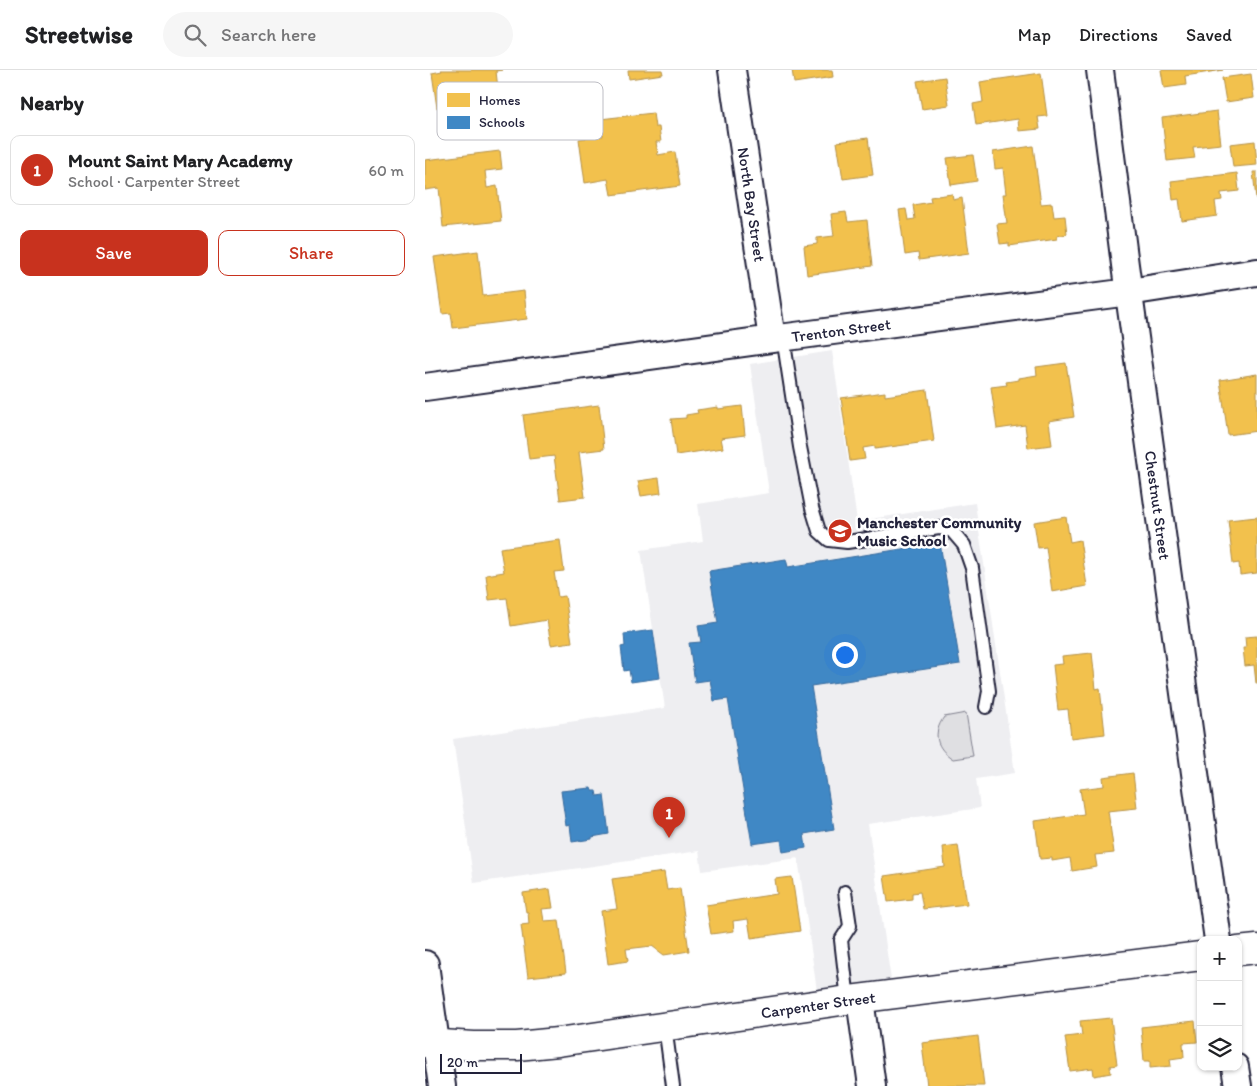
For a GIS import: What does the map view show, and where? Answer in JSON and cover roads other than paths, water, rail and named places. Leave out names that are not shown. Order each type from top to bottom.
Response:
[{"type":"street","name":"North Bay Street","points":[[732,70],[777,338]]},
{"type":"street","name":"Chestnut Street","points":[[1100,70],[1217,936]]},
{"type":"street","name":"Trenton Street","points":[[425,387],[1129,292],[1257,272]]},
{"type":"street","points":[[1242,951],[1257,949]]},
{"type":"street","name":"Carpenter Street","points":[[431,1043],[517,1046],[558,1042],[854,999],[1197,956]]},
{"type":"street","points":[[425,964],[431,1043],[442,1086]]},
{"type":"street","points":[[854,999],[872,1086]]},
{"type":"street","points":[[1236,1071],[1238,1086]]},
{"type":"lane","points":[[777,338],[812,508],[819,531],[829,540],[847,542],[939,528],[953,531],[963,545],[972,568],[989,691],[986,707]]},
{"type":"lane","points":[[845,892],[850,926],[841,940],[854,999]]},
{"type":"lane","points":[[665,1026],[673,1086]]},
{"type":"place","name":"Manchester Community Music School","points":[[840,531]]},
{"type":"place","name":"Mount Saint Mary Academy","points":[[669,838]]}]
